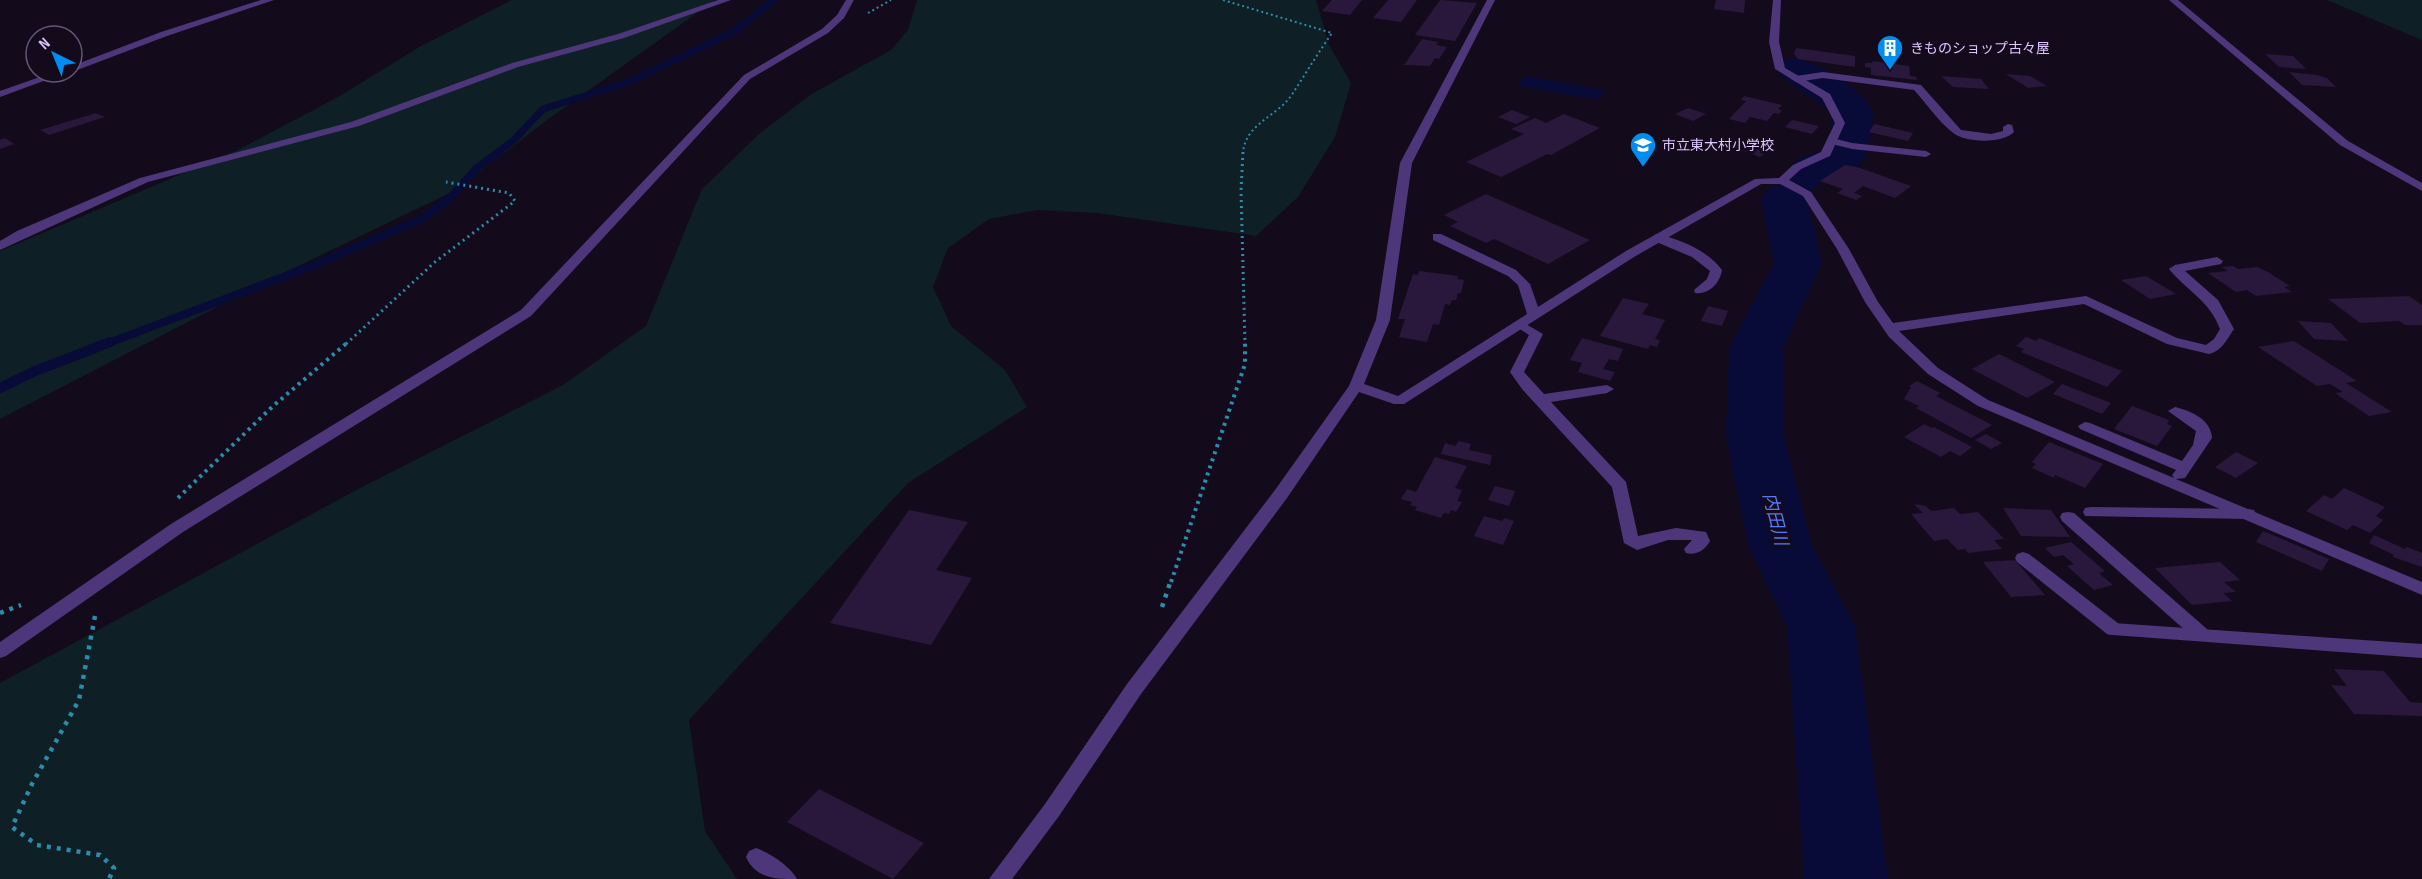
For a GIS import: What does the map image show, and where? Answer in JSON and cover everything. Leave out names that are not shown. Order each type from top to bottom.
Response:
[{"type":"street","points":[[84,64],[164,34],[270,0]]},
{"type":"street","points":[[0,246],[21,234],[144,180],[356,124],[514,65],[621,36],[727,0]]},
{"type":"street","points":[[0,651],[177,528],[526,314],[747,77],[825,31],[841,16],[850,0]]},
{"type":"street","points":[[1000,879],[1052,810],[1134,689],[1281,494],[1356,386],[1383,320],[1406,163],[1491,0]]},
{"type":"street","points":[[1777,0],[1778,21],[1774,42],[1780,69],[1826,96],[1840,123],[1841,143]]},
{"type":"street","points":[[2173,0],[2344,143],[2422,188]]},
{"type":"street","points":[[1797,79],[1823,75],[1917,87],[1957,132],[1992,137],[2004,136],[2009,132],[2008,127]]},
{"type":"street","points":[[0,94],[29,84]]},
{"type":"street","points":[[1782,181],[1797,167],[1826,154],[1841,143],[1926,154]]},
{"type":"street","points":[[1356,386],[1399,401],[1658,238],[1759,181],[1782,181],[1807,194],[1890,328],[1933,371],[1983,404],[2422,589]]},
{"type":"street","points":[[1437,237],[1512,273],[1524,284],[1534,314]]},
{"type":"street","points":[[1658,238],[1702,257],[1716,270],[1714,281],[1700,290]]},
{"type":"street","points":[[1890,328],[2086,300],[2172,341],[2209,350],[2219,342],[2227,329],[2223,316],[2214,302],[2175,269],[2217,261]]},
{"type":"street","points":[[1519,324],[1536,334],[1517,372],[1527,386],[1610,472],[1620,486],[1630,539],[1637,544],[1653,538],[1685,532],[1700,536],[1702,541],[1692,549]]},
{"type":"street","points":[[1541,399],[1607,389]]},
{"type":"street","points":[[2175,411],[2194,418],[2202,424],[2205,432],[2204,441],[2175,483]]},
{"type":"street","points":[[2085,426],[2185,468]]},
{"type":"street","points":[[2091,512],[2248,514]]},
{"type":"street","points":[[2068,517],[2201,634]]},
{"type":"street","points":[[2023,558],[2113,629],[2422,651]]},
{"type":"street","points":[[756,857],[786,879]]},
{"type":"path","points":[[1161,610],[1245,364],[1246,307],[1241,190],[1244,141],[1257,125],[1292,95],[1299,79],[1332,33],[1223,0]]},
{"type":"path","points":[[174,501],[272,407],[326,363],[435,262],[515,201],[509,193],[446,182]]},
{"type":"path","points":[[101,580],[79,699],[32,784],[12,827],[37,845],[100,855],[114,868],[109,879]]},
{"type":"shaded area","points":[[512,0],[715,0],[547,120],[456,190],[265,282],[0,419],[0,251],[238,150],[338,97],[421,46]]},
{"type":"shaded area","points":[[917,0],[1316,0],[1329,45],[1351,83],[1335,137],[1298,197],[1256,236],[1098,213],[1037,210],[989,219],[948,248],[933,287],[951,326],[1005,370],[1027,407],[908,483],[689,720],[705,831],[737,879],[0,879],[0,683],[362,487],[563,385],[646,326],[702,189],[759,134],[810,95],[891,50],[908,30]]},
{"type":"shaded area","points":[[2327,0],[2422,0],[2422,40]]},
{"type":"shaded area","points":[[1525,76],[1605,90],[1599,100],[1518,86]]},
{"type":"building","points":[[1332,0],[1362,0],[1350,15],[1322,11]]},
{"type":"building","points":[[1388,0],[1417,0],[1401,22],[1373,18]]},
{"type":"building","points":[[1440,0],[1477,3],[1455,41],[1415,35]]},
{"type":"building","points":[[1716,0],[1745,0],[1744,13],[1714,9]]},
{"type":"building","points":[[1422,39],[1438,42],[1436,45],[1447,47],[1439,59],[1435,58],[1430,66],[1404,65]]},
{"type":"building","points":[[1796,48],[1855,56],[1855,67],[1798,59],[1794,54]]},
{"type":"building","points":[[2265,54],[2293,56],[2306,69],[2279,67]]},
{"type":"building","name":"きものショップ古々屋","points":[[1873,61],[1909,66],[1910,76],[1916,77],[1917,80],[1871,75],[1871,68],[1865,67],[1865,63]]},
{"type":"building","points":[[2289,72],[2327,78],[2336,87],[2302,85]]},
{"type":"building","points":[[2006,74],[2030,76],[2047,86],[2028,88]]},
{"type":"building","points":[[1941,76],[1981,79],[1989,89],[1953,87]]},
{"type":"building","points":[[1744,96],[1782,105],[1778,109],[1782,110],[1779,114],[1774,113],[1767,121],[1750,117],[1745,123],[1729,119],[1746,101],[1741,100]]},
{"type":"building","points":[[1688,108],[1706,114],[1693,121],[1675,114]]},
{"type":"building","points":[[1512,110],[1530,117],[1516,124],[1498,117]]},
{"type":"building","points":[[96,113],[105,117],[49,135],[40,130]]},
{"type":"building","points":[[1564,114],[1600,128],[1551,155],[1547,154],[1501,177],[1466,162],[1524,134],[1511,129],[1535,118],[1546,123]]},
{"type":"building","points":[[1792,120],[1819,126],[1812,134],[1785,127]]},
{"type":"building","points":[[1874,124],[1913,133],[1908,141],[1869,132]]},
{"type":"building","points":[[5,138],[14,144],[0,149],[0,140]]},
{"type":"building","points":[[1752,143],[1771,150],[1760,157],[1741,150]]},
{"type":"building","points":[[1845,165],[1911,186],[1895,198],[1863,186],[1854,193],[1862,196],[1856,200],[1837,193],[1843,189],[1820,181]]},
{"type":"building","points":[[1486,194],[1590,240],[1548,264],[1494,239],[1486,243],[1450,226],[1458,222],[1444,215]]},
{"type":"building","points":[[2233,266],[2238,269],[2257,267],[2290,286],[2284,287],[2292,292],[2256,296],[2247,290],[2236,292],[2208,273],[2228,271],[2222,267]]},
{"type":"building","points":[[1419,271],[1458,276],[1457,279],[1464,280],[1461,293],[1458,293],[1456,300],[1452,300],[1450,305],[1445,304],[1439,325],[1433,324],[1427,342],[1399,337],[1405,319],[1398,319],[1413,274],[1418,275]]},
{"type":"building","points":[[2146,276],[2176,294],[2150,299],[2121,280]]},
{"type":"building","points":[[2409,296],[2422,305],[2422,325],[2405,325],[2399,321],[2360,323],[2328,299]]},
{"type":"building","points":[[1623,298],[1649,304],[1642,314],[1665,320],[1655,339],[1660,340],[1657,347],[1650,345],[1648,349],[1600,336]]},
{"type":"building","points":[[1708,306],[1728,311],[1722,326],[1701,321]]},
{"type":"building","points":[[2298,321],[2331,323],[2348,341],[2314,339]]},
{"type":"building","points":[[2026,337],[2036,341],[2039,338],[2122,371],[2107,387],[2021,352],[2024,349],[2016,346]]},
{"type":"building","points":[[1582,338],[1623,349],[1618,361],[1609,359],[1603,369],[1615,372],[1610,381],[1578,372],[1582,363],[1570,360]]},
{"type":"building","points":[[2294,341],[2357,381],[2346,383],[2392,412],[2369,416],[2335,393],[2343,392],[2330,384],[2317,386],[2258,347]]},
{"type":"building","points":[[1999,354],[2055,382],[2027,398],[1972,369]]},
{"type":"building","points":[[1917,381],[1940,393],[1936,396],[1992,425],[1971,438],[1916,408],[1919,406],[1904,399],[1911,387],[1909,386]]},
{"type":"building","points":[[2062,384],[2111,403],[2102,414],[2053,394]]},
{"type":"building","points":[[2132,406],[2169,420],[2167,424],[2172,426],[2157,446],[2114,429]]},
{"type":"building","points":[[1924,424],[1972,447],[1960,456],[1950,451],[1941,457],[1904,437]]},
{"type":"building","points":[[1986,434],[2002,443],[1991,449],[1975,440]]},
{"type":"building","points":[[1459,441],[1471,444],[1469,450],[1492,455],[1490,465],[1441,454],[1445,443],[1455,446]]},
{"type":"building","points":[[2049,442],[2103,464],[2085,488],[2032,468],[2036,464],[2032,462]]},
{"type":"building","points":[[2236,452],[2258,463],[2236,478],[2215,467]]},
{"type":"building","points":[[1435,457],[1467,466],[1455,488],[1462,490],[1457,501],[1462,502],[1456,512],[1451,510],[1449,514],[1444,513],[1441,518],[1415,510],[1417,507],[1410,505],[1412,502],[1401,499],[1407,489],[1416,492]]},
{"type":"building","points":[[1495,486],[1515,491],[1509,506],[1488,500]]},
{"type":"building","points":[[2344,488],[2385,507],[2376,516],[2383,520],[2370,533],[2353,525],[2347,530],[2306,511],[2324,495],[2332,499]]},
{"type":"building","points":[[1914,504],[1926,506],[1931,511],[1954,508],[1960,514],[1978,512],[2004,539],[1994,540],[2002,549],[1968,553],[1965,549],[1958,550],[1947,539],[1934,541],[1911,514],[1923,513]]},
{"type":"building","points":[[2003,508],[2051,510],[2070,537],[2021,536]]},
{"type":"building","points":[[909,510],[968,522],[936,570],[972,578],[931,645],[830,623]]},
{"type":"building","points":[[1484,516],[1502,521],[1504,518],[1514,521],[1503,545],[1474,536]]},
{"type":"building","points":[[2263,531],[2329,559],[2322,571],[2256,542]]},
{"type":"building","points":[[2374,535],[2405,549],[2407,547],[2422,553],[2422,567],[2393,557],[2394,555],[2369,543]]},
{"type":"building","points":[[2071,542],[2105,571],[2099,573],[2113,585],[2094,590],[2067,566],[2074,564],[2063,555],[2054,557],[2045,548]]},
{"type":"building","points":[[2015,560],[2045,595],[2011,597],[1983,562]]},
{"type":"building","points":[[2220,562],[2240,580],[2224,582],[2236,592],[2223,593],[2232,601],[2192,605],[2155,568]]},
{"type":"building","points":[[2334,669],[2384,671],[2410,702],[2422,703],[2422,716],[2354,714],[2331,685],[2347,686]]},
{"type":"building","points":[[819,789],[924,843],[893,879],[787,822]]},
{"type":"waterway","points":[[497,153],[515,139],[543,109],[629,82],[735,31],[774,0]]},
{"type":"waterway","name":"内田川","points":[[1795,69],[1839,97],[1853,110],[1853,128],[1843,158],[1812,168],[1802,179]]},
{"type":"waterway","points":[[106,344],[312,266],[424,218],[452,196],[477,168],[499,152]]},
{"type":"waterway","name":"内田川","points":[[1786,197],[1784,199],[1798,263],[1756,348],[1755,436],[1780,545],[1821,626],[1846,879]]},
{"type":"waterway","points":[[0,388],[33,372],[110,342]]},
{"type":"place","name":"きものショップ古々屋","points":[[1890,71]]},
{"type":"place","name":"市立東大村小学校","points":[[1643,168]]}]
